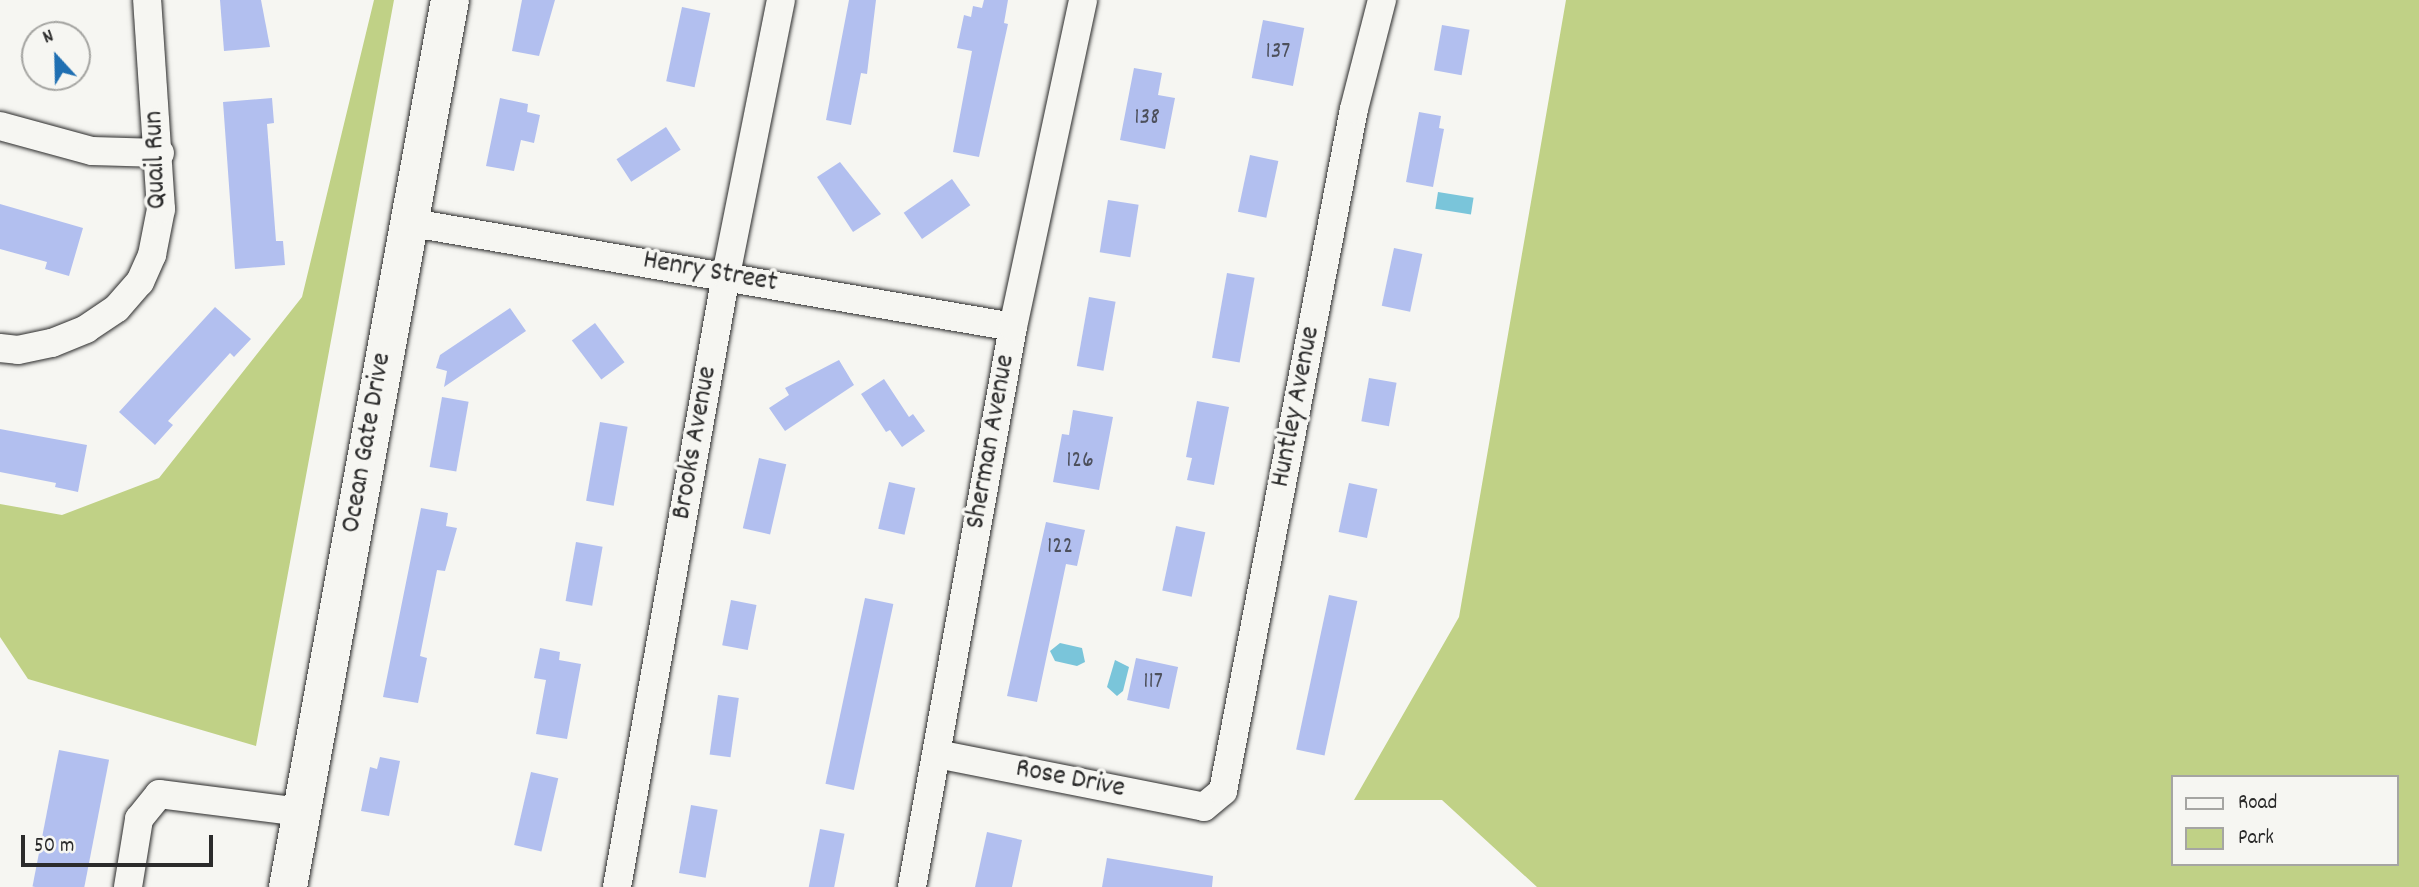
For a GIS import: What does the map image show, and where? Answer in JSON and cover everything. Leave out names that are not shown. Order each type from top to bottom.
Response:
[{"type":"main road","name":"Ocean Gate Drive","points":[[288,887],[407,222],[450,0]]},
{"type":"street","name":"Quail Run","points":[[0,348],[18,350],[52,343],[86,329],[117,308],[140,282],[152,255],[161,209],[160,153],[147,0]]},
{"type":"street","name":"Brooks Avenue","points":[[617,887],[726,275],[781,0]]},
{"type":"street","name":"Sherman Avenue","points":[[912,887],[1013,327],[1083,0]]},
{"type":"street","name":"Huntley Avenue","points":[[1204,807],[1223,791],[1354,109],[1382,0]]},
{"type":"street","points":[[0,126],[92,152],[160,153]]},
{"type":"street","name":"Henry Street","points":[[407,222],[726,275],[1013,327]]},
{"type":"street","name":"Rose Drive","points":[[937,754],[1204,807]]},
{"type":"street","points":[[128,887],[139,819],[159,794],[302,812]]},
{"type":"green space","points":[[374,0],[394,0],[256,746],[28,679],[0,637],[0,504],[62,515],[159,478],[302,297]]},
{"type":"green space","points":[[1566,0],[2419,0],[2419,887],[1537,887],[1442,800],[1354,800],[1459,617]]},
{"type":"water","points":[[1438,192],[1474,198],[1471,214],[1435,209]]},
{"type":"water","points":[[1060,643],[1082,648],[1085,662],[1077,666],[1055,661],[1050,651]]},
{"type":"water","points":[[1115,660],[1129,667],[1123,691],[1117,696],[1107,687]]},
{"type":"building","points":[[220,0],[261,0],[270,47],[224,51]]},
{"type":"building","points":[[522,0],[555,0],[539,56],[512,51]]},
{"type":"building","points":[[849,0],[876,0],[867,74],[861,73],[851,125],[826,120]]},
{"type":"building","points":[[984,0],[1008,0],[1004,23],[1008,24],[979,157],[953,152],[972,51],[957,48],[964,15],[971,17],[973,6],[982,8]]},
{"type":"building","points":[[682,7],[710,13],[695,87],[666,81]]},
{"type":"building","points":[[1263,20],[1304,28],[1293,86],[1252,78]]},
{"type":"building","points":[[1442,25],[1470,30],[1462,75],[1434,70]]},
{"type":"building","points":[[1134,68],[1162,73],[1158,95],[1175,98],[1165,149],[1120,140]]},
{"type":"building","points":[[272,98],[274,123],[267,124],[276,241],[283,241],[285,265],[235,269],[223,102]]},
{"type":"building","points":[[500,98],[528,104],[527,112],[540,115],[534,143],[521,140],[514,171],[486,166]]},
{"type":"building","points":[[1419,112],[1441,116],[1439,128],[1444,129],[1433,187],[1406,182]]},
{"type":"building","points":[[666,127],[681,150],[631,182],[617,159]]},
{"type":"building","points":[[1250,155],[1278,161],[1266,218],[1238,212]]},
{"type":"building","points":[[840,162],[881,214],[853,232],[817,177]]},
{"type":"building","points":[[952,179],[970,205],[922,239],[904,213]]},
{"type":"building","points":[[1108,200],[1139,205],[1130,257],[1100,252]]},
{"type":"building","points":[[0,204],[83,228],[69,276],[45,269],[47,262],[0,249]]},
{"type":"building","points":[[1394,248],[1422,254],[1410,312],[1382,306]]},
{"type":"building","points":[[1227,273],[1255,278],[1240,363],[1212,358]]},
{"type":"building","points":[[1089,297],[1116,302],[1103,371],[1077,366]]},
{"type":"building","points":[[215,307],[251,339],[234,357],[230,353],[168,421],[173,425],[155,445],[119,412]]},
{"type":"building","points":[[510,308],[526,331],[444,387],[447,371],[436,368],[440,355]]},
{"type":"building","points":[[595,323],[624,362],[601,380],[572,340]]},
{"type":"building","points":[[839,360],[854,385],[785,431],[769,408],[789,395],[785,388]]},
{"type":"building","points":[[1369,378],[1397,383],[1389,426],[1361,421]]},
{"type":"building","points":[[884,379],[909,417],[913,414],[925,431],[902,447],[890,430],[886,432],[861,394]]},
{"type":"building","points":[[442,397],[469,402],[456,472],[430,467]]},
{"type":"building","points":[[1197,401],[1229,407],[1214,485],[1187,480],[1192,458],[1186,457]]},
{"type":"building","points":[[1073,410],[1113,417],[1099,490],[1053,482],[1062,434],[1069,435]]},
{"type":"building","points":[[600,422],[628,427],[614,506],[586,501]]},
{"type":"building","points":[[0,429],[87,445],[78,492],[55,487],[56,483],[0,472]]},
{"type":"building","points":[[759,458],[786,464],[770,534],[743,528]]},
{"type":"building","points":[[889,482],[915,488],[905,535],[878,529]]},
{"type":"building","points":[[1349,483],[1377,489],[1367,538],[1339,532]]},
{"type":"building","points":[[421,508],[448,513],[446,526],[457,528],[445,571],[437,570],[420,656],[427,658],[418,703],[383,697]]},
{"type":"building","points":[[1046,522],[1085,530],[1077,566],[1066,564],[1037,702],[1007,696]]},
{"type":"building","points":[[1176,526],[1205,532],[1192,597],[1162,591]]},
{"type":"building","points":[[576,542],[603,547],[592,606],[566,601]]},
{"type":"building","points":[[1329,595],[1357,601],[1325,756],[1296,750]]},
{"type":"building","points":[[865,598],[893,604],[854,790],[825,784]]},
{"type":"building","points":[[731,600],[757,605],[748,650],[722,645]]},
{"type":"building","points":[[540,648],[560,652],[559,660],[581,664],[567,739],[536,734],[546,680],[534,678]]},
{"type":"building","points":[[1136,658],[1178,667],[1169,709],[1127,700]]},
{"type":"building","points":[[718,695],[739,698],[730,757],[710,754]]},
{"type":"building","points":[[59,750],[109,760],[84,887],[32,886]]},
{"type":"building","points":[[380,757],[400,761],[389,816],[361,811],[370,767],[377,769]]},
{"type":"building","points":[[531,772],[558,778],[541,851],[514,845]]},
{"type":"building","points":[[691,805],[718,810],[706,878],[679,873]]},
{"type":"building","points":[[820,829],[845,834],[834,887],[809,887]]},
{"type":"building","points":[[987,832],[1022,840],[1012,887],[975,887]]},
{"type":"building","points":[[1107,858],[1213,876],[1212,887],[1102,887]]}]
